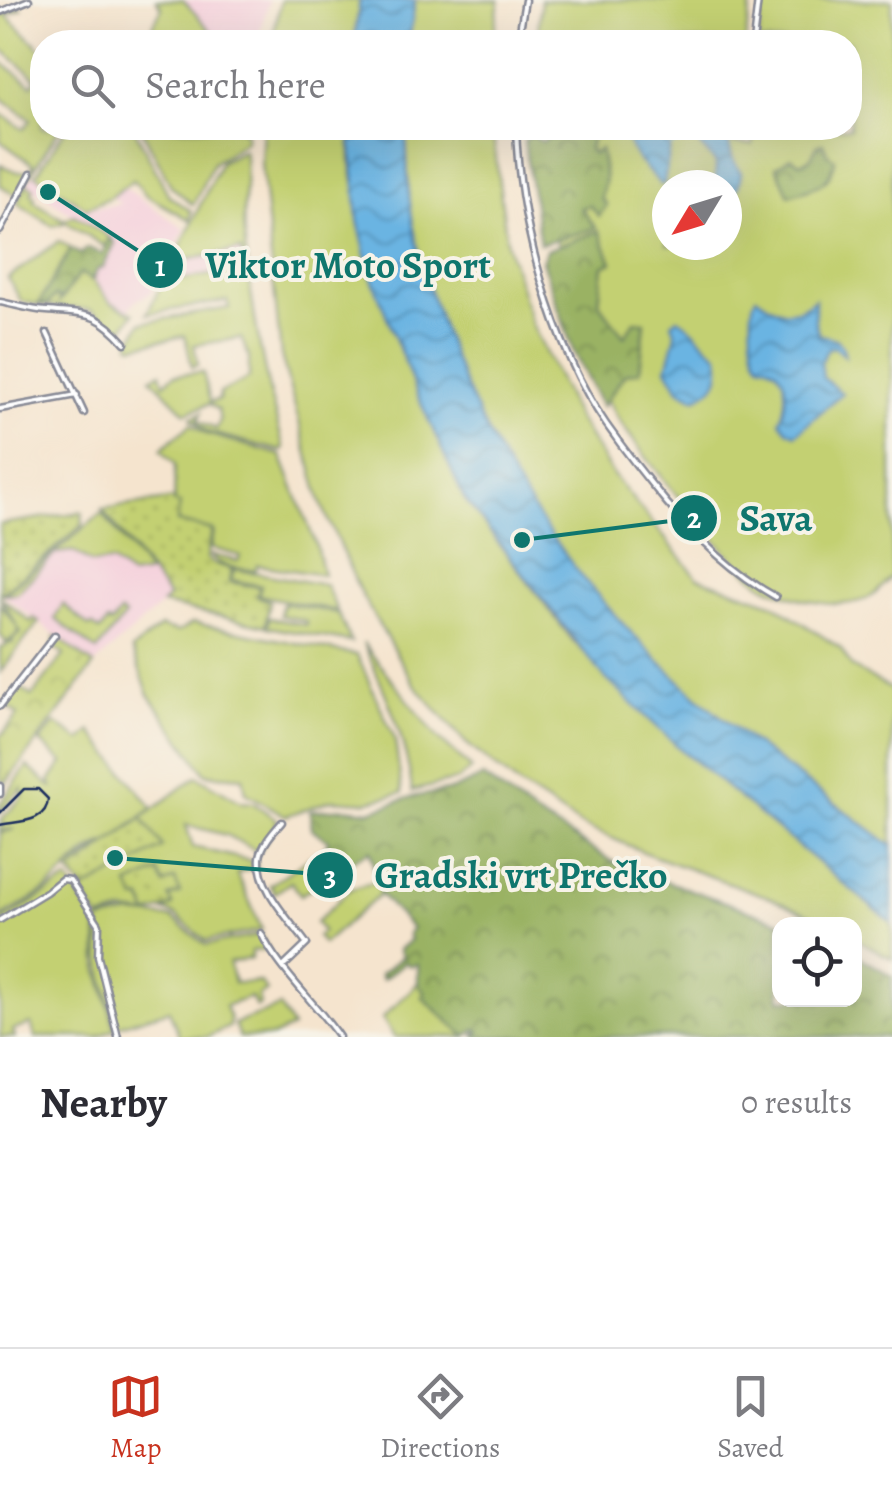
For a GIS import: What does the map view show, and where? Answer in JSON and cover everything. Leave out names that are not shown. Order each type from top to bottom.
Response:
[{"type":"street","points":[[0,12],[29,0]]},
{"type":"street","points":[[520,30],[525,0]]},
{"type":"street","points":[[755,30],[758,0]]},
{"type":"street","points":[[517,140],[527,218],[542,278],[566,348],[604,422],[652,486],[695,534],[752,584],[776,597]]},
{"type":"street","points":[[0,232],[31,173]]},
{"type":"street","points":[[0,302],[47,312],[90,314],[108,325],[125,343]]},
{"type":"street","points":[[47,333],[84,412]]},
{"type":"street","points":[[0,410],[77,395]]},
{"type":"street","points":[[0,706],[3,696],[55,634]]},
{"type":"street","points":[[0,786],[0,794]]},
{"type":"street","points":[[282,822],[262,852],[262,875],[307,944],[283,967]]},
{"type":"street","points":[[0,920],[64,878],[73,883],[99,924],[98,956],[118,1037]]},
{"type":"street","points":[[261,933],[339,1037]]},
{"type":"shaded area","points":[[183,0],[269,0],[260,30],[210,30]]},
{"type":"shaded area","points":[[34,174],[86,209],[121,204],[111,197],[124,187],[185,229],[151,293],[126,312],[111,302],[92,280],[98,268],[103,268],[115,243],[27,184]]},
{"type":"shaded area","points":[[242,250],[244,269],[167,282],[173,262]]},
{"type":"shaded area","points":[[102,512],[170,597],[94,665],[2,594]]},
{"type":"green space","points":[[156,0],[183,0],[210,30],[150,30],[162,8]]},
{"type":"green space","points":[[281,0],[360,0],[356,30],[275,30]]},
{"type":"green space","points":[[415,0],[499,0],[495,30],[411,30]]},
{"type":"green space","points":[[541,0],[752,0],[747,30],[538,30]]},
{"type":"green space","points":[[763,0],[892,0],[892,576],[870,597],[858,602],[831,604],[790,595],[766,586],[732,557],[664,479],[615,414],[594,374],[570,306],[559,256],[545,140],[862,140],[862,30],[759,30]]},
{"type":"green space","points":[[20,6],[22,9],[6,15],[30,38],[30,73],[0,48],[0,15]]},
{"type":"green space","points":[[0,61],[30,84],[30,119],[0,97]]},
{"type":"green space","points":[[0,113],[23,129],[30,121],[30,140],[52,140],[17,196],[0,185],[0,165],[18,172],[29,171],[34,165],[0,141]]},
{"type":"green space","points":[[58,140],[140,140],[169,196],[191,211],[190,220],[146,195],[133,180],[111,197],[87,208],[36,175]]},
{"type":"green space","points":[[147,140],[246,140],[213,163],[193,205],[171,186]]},
{"type":"green space","points":[[262,140],[350,140],[370,273],[417,394],[464,498],[572,640],[685,753],[892,923],[892,959],[862,942],[862,917],[814,917],[581,825],[520,786],[466,743],[414,684],[362,596],[321,503],[281,355],[261,163]]},
{"type":"green space","points":[[407,140],[494,140],[507,244],[532,324],[576,416],[613,475],[697,577],[772,603],[840,648],[852,667],[892,690],[892,846],[759,747],[682,683],[634,636],[548,532],[478,417],[451,356],[429,292],[413,226]]},
{"type":"green space","points":[[591,140],[589,149],[593,154],[600,149],[605,178],[601,199],[607,205],[599,216],[590,206],[581,208],[596,228],[540,244],[524,141]]},
{"type":"green space","points":[[823,143],[827,154],[835,159],[829,175],[819,185],[789,195],[776,167],[791,157],[804,162]]},
{"type":"green space","points":[[244,150],[247,263],[264,368],[284,448],[281,451],[207,432],[191,418],[201,413],[198,421],[216,429],[220,421],[218,410],[209,404],[186,413],[151,378],[161,372],[164,383],[174,375],[203,372],[210,402],[219,400],[220,393],[249,378],[249,357],[241,338],[194,345],[198,365],[192,367],[185,336],[133,346],[130,343],[141,323],[229,308],[227,301],[147,314],[162,283],[244,269],[241,250],[173,262],[221,161]]},
{"type":"green space","points":[[27,184],[34,188],[34,201],[64,220],[74,215],[110,238],[104,246],[66,222],[53,226],[17,203]]},
{"type":"green space","points":[[599,231],[612,262],[603,266],[599,303],[624,336],[635,321],[645,322],[640,371],[625,374],[602,407],[574,353],[542,261],[546,250]]},
{"type":"green space","points":[[110,238],[115,243],[103,268],[91,280],[80,273],[58,304],[60,299],[56,296],[47,305],[38,305],[71,249],[80,254],[88,248],[102,254]]},
{"type":"green space","points":[[59,241],[71,249],[38,305],[21,301],[8,278]]},
{"type":"green space","points":[[81,272],[90,280],[96,272],[93,280],[110,302],[134,313],[122,330],[91,310],[42,306]]},
{"type":"green space","points":[[191,424],[207,434],[281,455],[316,545],[323,575],[257,565],[256,570],[224,565],[211,555],[238,561],[240,556],[211,548],[214,531],[176,522],[179,504],[174,503],[175,464],[161,449]]},
{"type":"green space","points":[[175,499],[174,503],[180,504],[177,522],[212,530],[207,558],[232,569],[230,582],[260,587],[257,596],[270,601],[265,626],[162,604],[169,597],[102,509]]},
{"type":"green space","points":[[82,512],[83,525],[0,595],[0,524]]},
{"type":"green space","points":[[102,513],[149,573],[131,576],[112,562],[92,563],[73,551],[56,553],[17,593],[4,594]]},
{"type":"green space","points":[[234,569],[326,585],[337,611],[258,595],[261,586],[231,580]]},
{"type":"green space","points":[[0,597],[31,622],[34,618],[39,622],[0,672],[0,649],[13,644],[21,633],[18,628],[19,633],[6,643],[0,634],[0,604],[18,627]]},
{"type":"green space","points":[[283,603],[338,613],[351,642],[267,627],[269,618],[306,625],[306,621],[280,615]]},
{"type":"green space","points":[[63,604],[89,627],[100,631],[120,613],[125,616],[97,651],[55,619]]},
{"type":"green space","points":[[193,623],[357,655],[395,739],[402,793],[366,802],[331,800],[286,816],[246,793],[243,777],[206,774],[149,695],[132,650],[160,627],[178,632]]},
{"type":"green space","points":[[56,636],[94,665],[6,783],[0,779],[0,737],[18,715],[5,704],[19,687],[32,696],[64,655],[53,646]]},
{"type":"green space","points":[[363,643],[437,737],[472,769],[457,780],[412,791],[400,734]]},
{"type":"green space","points":[[55,723],[81,741],[91,731],[153,808],[70,873],[67,871],[43,892],[0,918],[0,833],[15,829],[0,831],[4,825],[1,820],[23,796],[22,788],[0,812],[0,804],[27,766],[53,788],[50,781],[63,763],[40,742]]},
{"type":"green space","points":[[197,776],[241,802],[253,803],[278,820],[259,852],[226,835],[186,825],[193,847],[256,862],[257,867],[237,873],[262,930],[206,941],[175,915],[164,911],[172,906],[169,897],[179,893],[141,898],[148,915],[125,912],[99,919],[79,887],[84,890],[162,847],[142,818]]},
{"type":"green space","points":[[483,777],[617,864],[772,919],[772,1007],[862,1007],[862,958],[892,976],[892,1037],[478,1037],[477,1029],[466,1037],[422,997],[425,994],[418,983],[418,964],[410,966],[405,962],[382,980],[380,974],[402,957],[398,950],[410,940],[408,933],[412,929],[380,894],[370,851],[341,867],[324,854],[328,840],[312,829],[310,811],[370,811],[411,797],[453,790]]},
{"type":"green space","points":[[142,818],[163,847],[84,890],[70,873]]},
{"type":"green space","points":[[326,846],[325,854],[341,867],[301,895],[291,882],[275,893],[270,885]]},
{"type":"green space","points":[[158,872],[164,884],[175,879],[180,893],[169,897],[173,906],[148,915],[142,899],[136,900],[129,885]]},
{"type":"green space","points":[[68,880],[97,923],[98,967],[115,1029],[98,1037],[35,1037],[31,1024],[13,1030],[15,1037],[0,1037],[0,922]]},
{"type":"green space","points":[[377,881],[380,894],[323,944],[317,936],[323,932],[316,922],[350,889]]},
{"type":"green space","points":[[131,914],[172,918],[206,945],[260,935],[268,949],[251,951],[251,958],[229,963],[234,983],[260,982],[267,991],[258,995],[260,1005],[256,1007],[251,997],[225,1006],[229,1027],[207,1037],[180,1037],[169,1010],[117,1026],[104,981],[100,921]]},
{"type":"green space","points":[[418,983],[423,997],[466,1037],[394,1037],[382,1018]]},
{"type":"green space","points":[[280,1007],[292,1028],[272,1037],[239,1037],[234,1024]]},
{"type":"water","points":[[360,0],[415,0],[411,30],[356,30]]},
{"type":"water","points":[[351,140],[407,140],[414,227],[425,274],[465,385],[514,479],[573,566],[682,683],[758,747],[892,846],[892,923],[685,753],[604,677],[464,498],[417,394],[370,273],[358,221]]},
{"type":"water","points":[[627,140],[661,140],[670,148],[666,170],[652,170],[652,175]]},
{"type":"water","points":[[697,140],[727,140],[739,170],[716,170],[716,163]]},
{"type":"water","points":[[756,296],[785,311],[799,309],[815,299],[819,335],[837,340],[844,350],[845,356],[835,347],[828,348],[821,362],[823,378],[842,393],[796,434],[780,421],[785,403],[782,377],[760,363],[754,350],[752,320]]},
{"type":"water","points":[[678,318],[719,355],[717,382],[695,398],[679,389],[667,368],[676,334],[672,323]]},
{"type":"waterway","points":[[669,146],[685,140]]},
{"type":"waterway","points":[[691,140],[697,142]]},
{"type":"tram line","points":[[0,813],[24,789],[38,789],[48,799],[43,813],[37,817],[0,825]]},
{"type":"place","name":"Viktor Moto Sport","points":[[48,192]]},
{"type":"place","name":"Sava","points":[[522,540]]},
{"type":"place","name":"Gradski vrt Prečko","points":[[115,858]]}]
